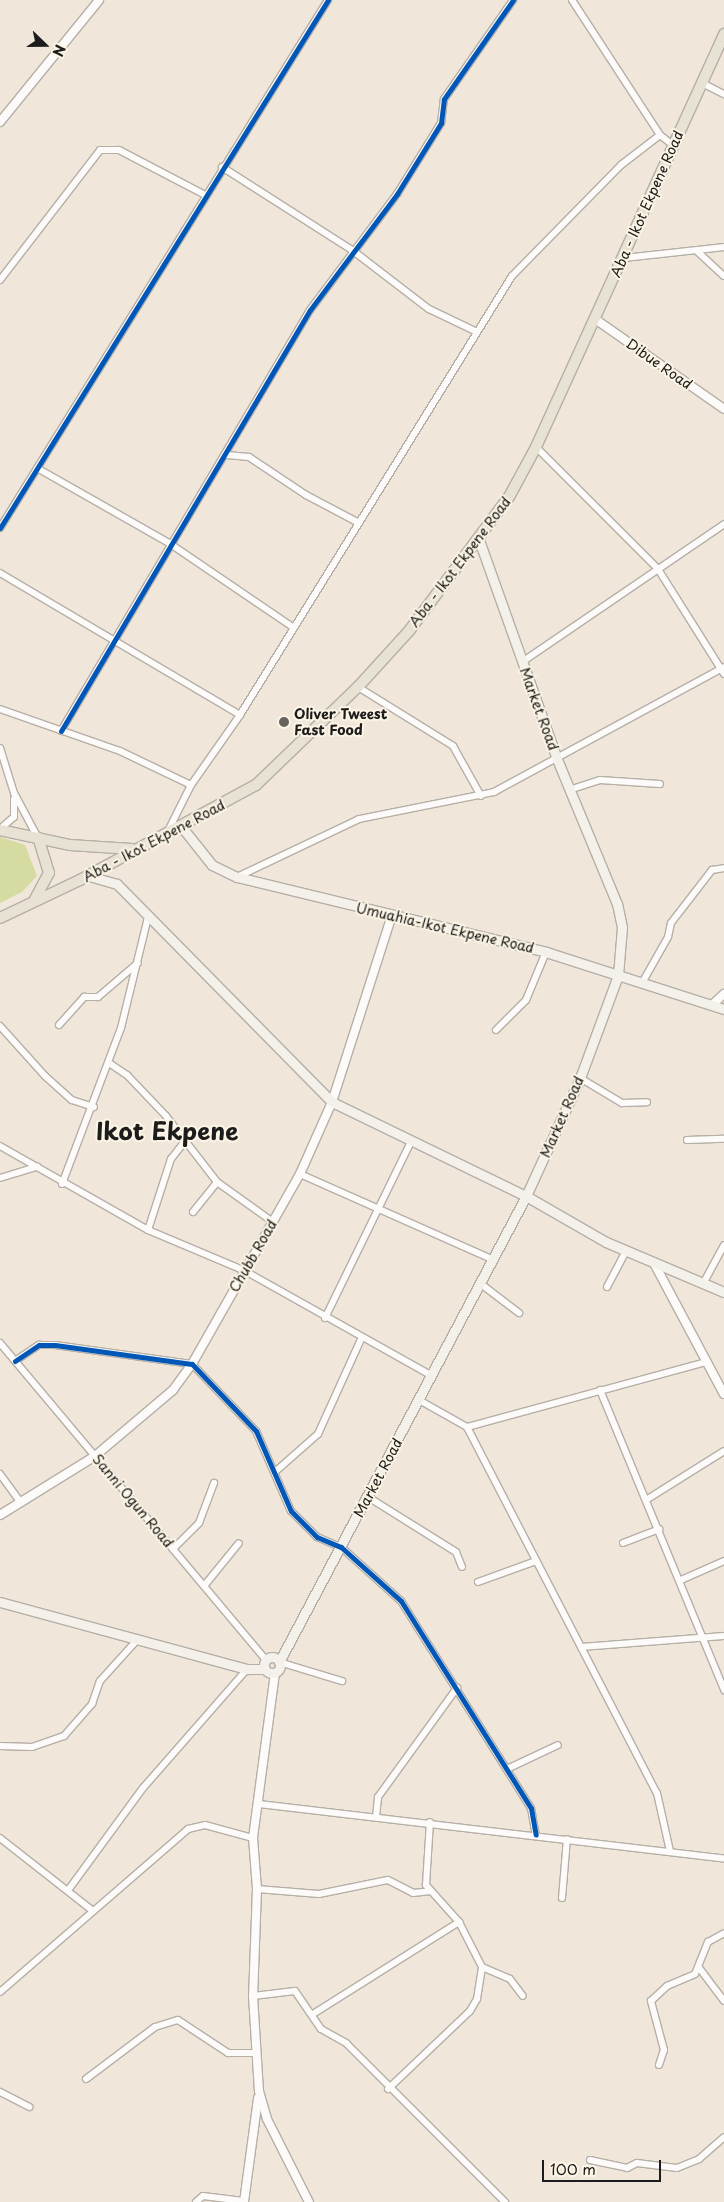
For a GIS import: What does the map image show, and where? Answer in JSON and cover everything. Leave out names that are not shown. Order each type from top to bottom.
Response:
[{"type":"highway","name":"Aba - Ikot Ekpene Road","points":[[0,918],[89,876],[133,849],[181,826],[256,785],[358,687],[479,540],[536,447],[624,258],[724,34]]},
{"type":"highway","points":[[0,830],[103,849],[133,849]]},
{"type":"highway","points":[[33,901],[43,891],[49,873],[38,838]]},
{"type":"main road","name":"Market Road","points":[[275,1673],[279,1662],[494,1260],[526,1196],[580,1078],[618,975],[622,926],[617,904],[572,789],[557,759],[479,540]]},
{"type":"main road","name":"Umuahia-Ikot Ekpene Road","points":[[181,826],[212,865],[237,877],[546,952],[724,1009]]},
{"type":"main road","points":[[89,876],[117,884],[332,1102],[526,1196],[626,1252],[655,1265],[704,1282],[724,1292]]},
{"type":"main road","points":[[0,1602],[247,1669],[265,1664],[274,1658],[279,1662]]},
{"type":"main road","points":[[265,1664],[275,1673]]},
{"type":"street","points":[[0,122],[99,0]]},
{"type":"street","points":[[0,528],[222,167],[328,0]]},
{"type":"street","points":[[61,731],[113,640],[142,598],[169,543],[227,455],[310,310],[352,250],[397,194],[442,123],[444,99],[513,0]]},
{"type":"street","points":[[572,0],[660,135],[673,145]]},
{"type":"street","points":[[702,83],[724,94]]},
{"type":"street","points":[[168,831],[191,785],[240,715],[360,523],[475,331],[512,276],[620,165],[660,135]]},
{"type":"street","points":[[0,280],[100,150],[119,150],[205,196]]},
{"type":"street","points":[[222,167],[352,250],[429,309],[475,331]]},
{"type":"street","points":[[624,258],[698,252],[724,247]]},
{"type":"street","points":[[698,252],[724,276]]},
{"type":"street","name":"Dibue Road","points":[[595,319],[724,409]]},
{"type":"street","points":[[237,877],[359,819],[481,796],[557,759],[723,670],[658,569],[536,447]]},
{"type":"street","points":[[227,455],[249,457],[306,495],[360,523]]},
{"type":"street","points":[[37,468],[169,543],[294,628]]},
{"type":"street","points":[[522,662],[724,524]]},
{"type":"street","points":[[0,573],[240,715]]},
{"type":"street","points":[[358,687],[453,746],[481,796]]},
{"type":"street","points":[[0,709],[120,751],[191,785]]},
{"type":"street","points":[[0,748],[14,793],[38,838]]},
{"type":"street","points":[[572,789],[600,780],[660,784]]},
{"type":"street","points":[[0,830],[14,818],[14,793]]},
{"type":"street","points":[[642,983],[668,937],[671,923],[712,870],[724,868]]},
{"type":"street","name":"Chubb Road","points":[[0,1515],[96,1456],[173,1390],[192,1364],[300,1174],[332,1102],[392,915]]},
{"type":"street","points":[[62,1184],[94,1107],[109,1063],[138,963],[148,917]]},
{"type":"street","points":[[496,1030],[526,1000],[546,952]]},
{"type":"street","points":[[59,1025],[84,996],[98,997],[138,963]]},
{"type":"street","points":[[712,1005],[724,994]]},
{"type":"street","points":[[0,1026],[44,1076],[72,1100],[94,1107]]},
{"type":"street","points":[[109,1063],[127,1075],[217,1182],[273,1222]]},
{"type":"street","points":[[580,1078],[622,1103],[647,1102]]},
{"type":"street","points":[[687,1140],[724,1139]]},
{"type":"street","points":[[325,1318],[412,1140]]},
{"type":"street","points":[[148,1230],[171,1159],[184,1141]]},
{"type":"street","points":[[0,1146],[62,1184],[148,1230],[245,1270],[361,1339],[432,1376]]},
{"type":"street","points":[[0,1178],[37,1168]]},
{"type":"street","points":[[300,1174],[378,1211],[494,1260]]},
{"type":"street","points":[[193,1212],[217,1182]]},
{"type":"street","points":[[704,1282],[724,1245]]},
{"type":"street","points":[[607,1287],[626,1252]]},
{"type":"street","points":[[655,1265],[724,1394]]},
{"type":"street","points":[[481,1284],[519,1313]]},
{"type":"street","points":[[276,1471],[318,1434],[361,1339]]},
{"type":"street","name":"Sanni Ogun Road","points":[[0,1343],[204,1586],[265,1664]]},
{"type":"street","points":[[15,1361],[39,1345],[55,1345],[192,1364],[256,1431],[276,1471],[291,1511],[317,1537],[341,1547],[401,1601],[458,1688],[531,1808],[536,1835]]},
{"type":"street","points":[[467,1427],[707,1362]]},
{"type":"street","points":[[600,1390],[681,1580],[724,1690]]},
{"type":"street","points":[[419,1400],[467,1427],[657,1793],[670,1850]]},
{"type":"street","points":[[646,1500],[724,1452]]},
{"type":"street","points":[[0,1474],[21,1503]]},
{"type":"street","points":[[173,1549],[199,1524],[214,1483]]},
{"type":"street","points":[[368,1496],[456,1552],[462,1567]]},
{"type":"street","points":[[623,1543],[659,1529]]},
{"type":"street","points":[[204,1586],[239,1543]]},
{"type":"street","points":[[478,1582],[536,1560]]},
{"type":"street","points":[[681,1580],[724,1561]]},
{"type":"street","points":[[581,1648],[724,1636]]},
{"type":"street","points":[[0,1746],[32,1747],[64,1736],[92,1704],[100,1682],[138,1639]]},
{"type":"street","points":[[279,1662],[342,1681]]},
{"type":"street","points":[[69,1889],[143,1788],[247,1669]]},
{"type":"street","points":[[196,2202],[203,2196],[244,2202],[259,2091],[253,1996],[257,1889],[252,1838],[259,1804],[275,1673]]},
{"type":"street","points":[[376,1817],[378,1797],[458,1688]]},
{"type":"street","points":[[507,1769],[558,1745]]},
{"type":"street","points":[[259,1804],[670,1850],[724,1859]]},
{"type":"street","points":[[430,1822],[426,1885],[459,1922],[482,1967],[510,1979],[522,1996]]},
{"type":"street","points":[[0,1992],[195,1826],[223,1828],[252,1838]]},
{"type":"street","points":[[0,1838],[69,1889],[93,1911]]},
{"type":"street","points":[[562,1898],[566,1839]]},
{"type":"street","points":[[257,1889],[319,1894],[388,1880],[414,1893],[430,1891]]},
{"type":"street","points":[[313,2014],[459,1922]]},
{"type":"street","points":[[659,2065],[664,2050],[652,2000],[700,1969],[708,1942],[724,1933]]},
{"type":"street","points":[[388,2089],[470,2011],[482,1967]]},
{"type":"street","points":[[700,1969],[724,2001]]},
{"type":"street","points":[[253,1996],[292,1989],[313,2014],[321,2029],[346,2043],[388,2089],[471,2164],[505,2202]]},
{"type":"street","points":[[86,2079],[155,2027],[178,2020],[228,2052],[257,2053]]},
{"type":"street","points":[[259,2091],[267,2118],[309,2202]]},
{"type":"street","points":[[0,2092],[29,2107]]},
{"type":"street","points":[[590,2160],[627,2168],[636,2163],[677,2168],[698,2159],[724,2137]]},
{"type":"green space","points":[[0,837],[25,845],[37,876],[22,892],[0,903]]},
{"type":"cycle path","points":[[0,528],[328,0]]},
{"type":"cycle path","points":[[61,731],[310,310],[397,194],[441,123],[444,99],[513,0]]},
{"type":"cycle path","points":[[15,1361],[39,1345],[55,1345],[192,1364],[256,1431],[291,1511],[317,1537],[341,1547],[401,1601],[531,1808],[536,1835]]},
{"type":"place","name":"Oliver Tweest Fast Food","points":[[284,722]]},
{"type":"district","name":"Ikot Ekpene","points":[[167,1131]]}]
